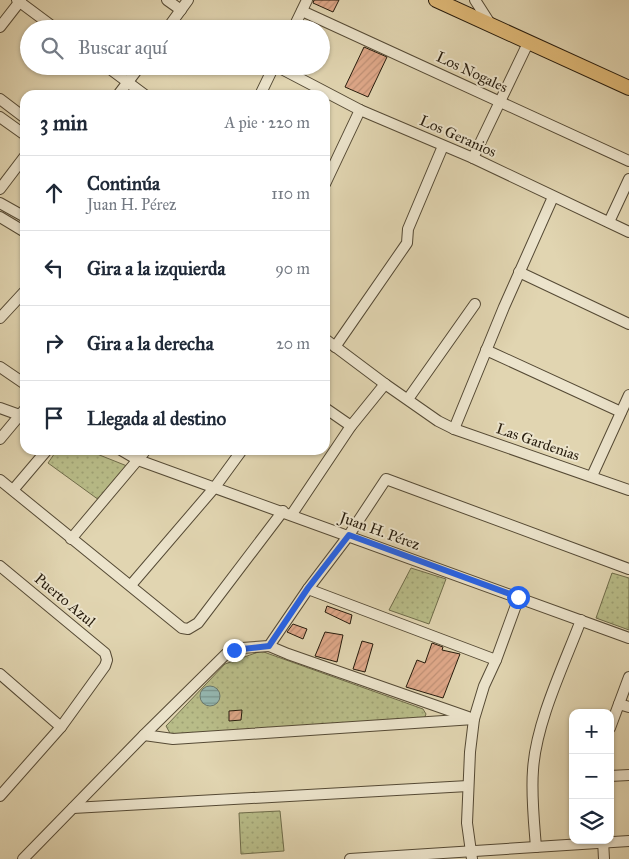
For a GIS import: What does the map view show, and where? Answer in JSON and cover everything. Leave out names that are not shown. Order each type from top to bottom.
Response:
[{"type":"main road","points":[[439,1],[629,88]]},
{"type":"street","points":[[168,0],[181,10]]},
{"type":"street","points":[[174,20],[188,0]]},
{"type":"street","points":[[298,20],[307,0]]},
{"type":"street","points":[[475,0],[491,25]]},
{"type":"street","points":[[0,27],[19,1],[44,20]]},
{"type":"street","name":"Los Nogales","points":[[302,11],[322,20]]},
{"type":"street","name":"Los Nogales","points":[[330,24],[629,161]]},
{"type":"street","points":[[473,158],[529,41]]},
{"type":"street","points":[[118,75],[138,90]]},
{"type":"street","points":[[122,90],[134,75]]},
{"type":"street","points":[[263,90],[270,75]]},
{"type":"street","name":"Los Geranios","points":[[292,75],[321,90]]},
{"type":"street","name":"Los Geranios","points":[[330,94],[360,110],[473,158],[629,232]]},
{"type":"street","points":[[0,100],[20,114]]},
{"type":"street","points":[[330,173],[360,110]]},
{"type":"street","points":[[0,117],[20,131]]},
{"type":"street","points":[[335,347],[407,243],[408,229],[442,146]]},
{"type":"street","points":[[0,189],[20,163]]},
{"type":"street","points":[[609,222],[629,179]]},
{"type":"street","points":[[454,429],[552,197]]},
{"type":"street","points":[[0,203],[20,214]]},
{"type":"street","points":[[0,217],[20,229]]},
{"type":"street","points":[[519,272],[629,324]]},
{"type":"street","points":[[0,318],[20,296]]},
{"type":"street","points":[[408,399],[475,304]]},
{"type":"street","name":"Las Gardenias","points":[[330,343],[384,384],[438,421],[454,429],[629,490]]},
{"type":"street","points":[[486,350],[621,412]]},
{"type":"street","points":[[0,367],[20,381]]},
{"type":"street","points":[[330,455],[384,384]]},
{"type":"street","points":[[592,476],[629,395]]},
{"type":"street","points":[[0,408],[20,413]]},
{"type":"street","points":[[330,411],[351,426]]},
{"type":"street","points":[[0,439],[20,418]]},
{"type":"street","points":[[13,490],[43,455]]},
{"type":"street","name":"Juan H. Pérez","points":[[130,455],[138,460],[215,486],[629,638]]},
{"type":"street","points":[[71,539],[142,455]]},
{"type":"street","points":[[131,585],[215,486],[238,455]]},
{"type":"street","points":[[0,480],[182,628],[188,629],[198,623],[287,513],[330,455]]},
{"type":"street","points":[[269,646],[308,588],[349,535],[385,480],[388,479],[629,569]]},
{"type":"street","name":"Puerto Azul","points":[[0,566],[105,653],[108,660],[62,727]]},
{"type":"street","points":[[308,588],[496,660]]},
{"type":"street","points":[[471,855],[467,823],[470,752],[474,719],[484,686],[496,660],[518,597]]},
{"type":"street","points":[[536,847],[533,770],[537,746],[542,723],[581,620]]},
{"type":"street","points":[[23,859],[226,654],[242,648],[269,646],[474,719]]},
{"type":"street","points":[[0,674],[62,727],[3,784],[0,796]]},
{"type":"street","points":[[614,722],[624,706],[629,677]]},
{"type":"street","points":[[144,735],[173,739],[474,719]]},
{"type":"street","points":[[614,776],[629,775]]},
{"type":"street","points":[[74,808],[468,786]]},
{"type":"street","points":[[614,841],[629,841]]},
{"type":"street","points":[[350,859],[471,855],[570,844]]},
{"type":"street","points":[[603,844],[604,859]]},
{"type":"green space","points":[[54,455],[100,455],[127,466],[99,500],[48,463]]},
{"type":"green space","points":[[411,568],[446,579],[429,624],[389,610]]},
{"type":"green space","points":[[612,573],[629,578],[629,630],[596,618]]},
{"type":"green space","points":[[261,651],[423,709],[426,714],[424,719],[171,735],[166,726],[225,664]]},
{"type":"green space","points":[[280,811],[284,851],[241,854],[239,813]]},
{"type":"water","points":[[210,686],[217,689],[220,696],[217,703],[210,706],[203,703],[200,696],[203,689]]},
{"type":"building","points":[[314,0],[339,0],[333,12],[313,3]]},
{"type":"building","points":[[364,47],[387,57],[368,97],[345,87]]},
{"type":"building","points":[[327,606],[352,615],[350,624],[325,612]]},
{"type":"building","points":[[293,624],[307,629],[303,639],[287,632]]},
{"type":"building","points":[[325,632],[343,635],[337,662],[315,656]]},
{"type":"building","points":[[362,641],[373,644],[365,672],[353,669]]},
{"type":"building","points":[[432,643],[443,647],[442,650],[460,654],[443,698],[406,687],[417,660],[425,663]]},
{"type":"building","points":[[242,710],[241,720],[229,721],[229,711]]},
{"type":"route","points":[[234,650],[269,646],[308,588],[349,535],[518,597]]}]
